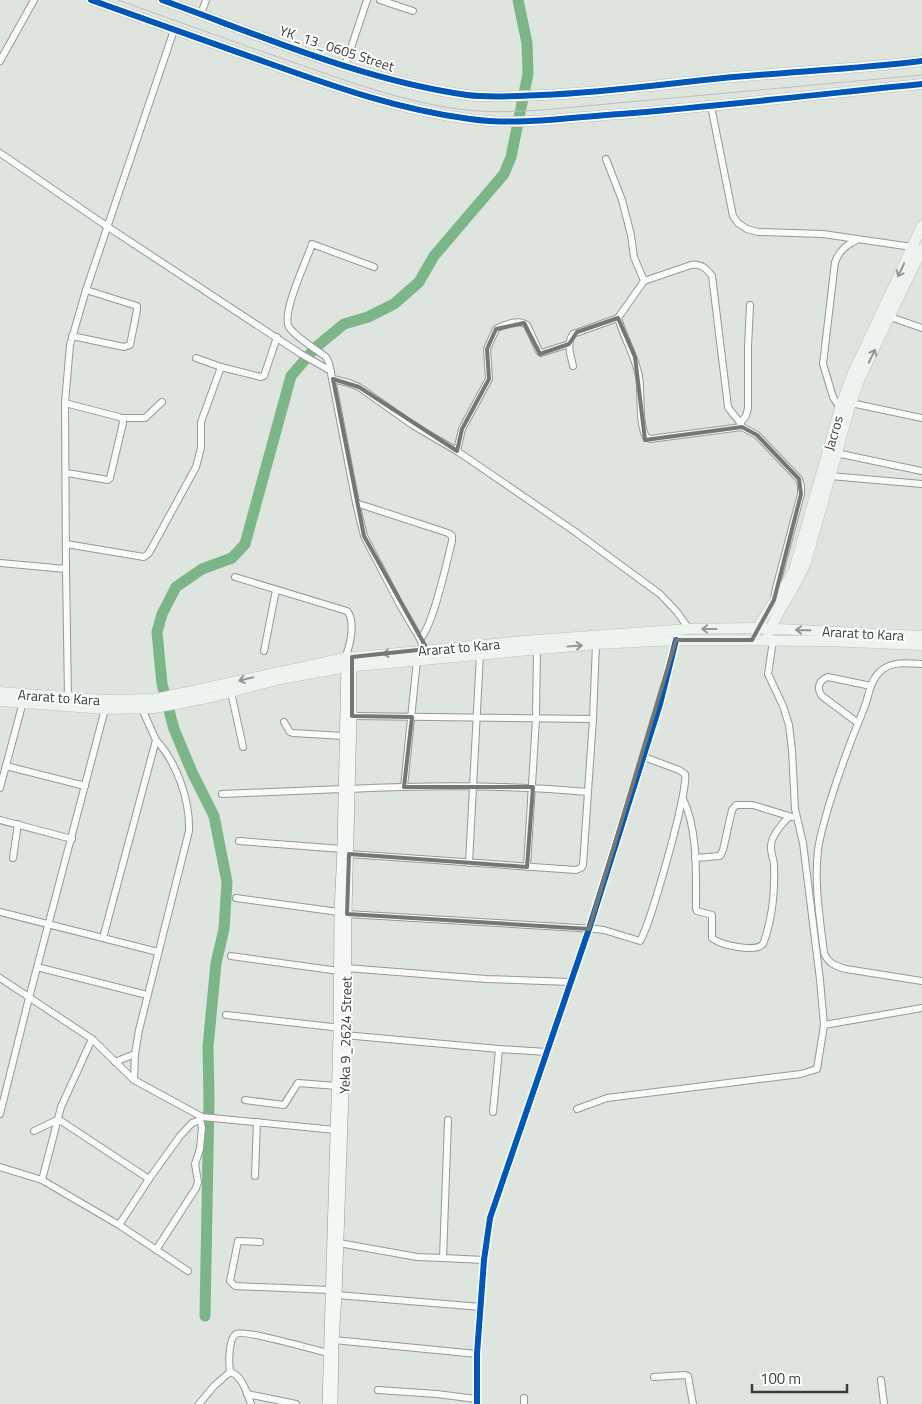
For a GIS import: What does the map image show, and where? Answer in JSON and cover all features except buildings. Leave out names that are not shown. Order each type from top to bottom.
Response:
[{"type":"main road","points":[[91,0],[381,101],[424,112],[472,120],[544,120],[711,106],[922,84]]},
{"type":"main road","name":"YK_13_0605 Street","points":[[162,0],[345,66],[407,84],[470,95],[511,96],[585,93],[922,61]]},
{"type":"main road","name":"Jacros","points":[[769,641],[770,630],[801,576],[851,403],[856,376],[890,317],[917,248],[922,226]]},
{"type":"main road","name":"Jacros","points":[[752,640],[763,616],[789,581],[800,554],[840,408],[917,248]]},
{"type":"main road","name":"Ararat to Kara","points":[[0,692],[105,709],[155,704],[349,659],[424,650],[537,644],[689,629],[758,628],[922,636]]},
{"type":"main road","name":"Ararat to Kara","points":[[349,659],[418,660],[480,654],[537,644],[596,644],[676,640],[752,640],[922,645]]},
{"type":"main road","name":"Yeka 9_2624 Street","points":[[327,1404],[328,1353],[339,1243],[343,913],[346,852],[344,736],[349,693],[349,659]]},
{"type":"main road","name":"Ararat to Kara","points":[[172,700],[231,692],[280,675]]},
{"type":"main road","name":"Yeka 9_2624 Street","points":[[346,789],[352,716],[349,693]]},
{"type":"main road","name":"Ararat to Kara","points":[[0,701],[136,706]]},
{"type":"main road","name":"Yeka 9_2624 Street","points":[[333,1404],[336,1086],[342,1032]]},
{"type":"street","points":[[0,61],[34,0]]},
{"type":"street","points":[[201,14],[206,0]]},
{"type":"street","points":[[345,66],[367,0]]},
{"type":"street","points":[[380,0],[414,11]]},
{"type":"street","points":[[68,702],[65,403],[70,345],[86,290],[174,30]]},
{"type":"street","points":[[711,106],[733,216],[738,224],[758,232],[823,234],[917,248]]},
{"type":"street","points":[[0,152],[108,227],[332,375],[359,387],[414,426],[457,451],[574,531],[660,594],[677,612],[689,629]]},
{"type":"street","points":[[606,159],[622,200],[632,235],[634,257],[644,281]]},
{"type":"street","points":[[840,408],[833,397],[823,364],[835,262],[839,252],[857,240]]},
{"type":"street","points":[[374,267],[312,244],[294,290],[287,319],[290,329],[326,357],[332,375],[356,503],[367,543],[420,639],[424,650]]},
{"type":"street","points":[[574,366],[569,344],[573,334],[618,318],[644,281],[691,265],[699,265],[707,269],[712,276],[728,408],[741,425],[767,444],[795,474],[801,486],[801,494],[774,600]]},
{"type":"street","points":[[72,336],[124,347],[130,345],[137,306],[86,290]]},
{"type":"street","points":[[741,425],[748,408],[750,305]]},
{"type":"street","points":[[890,317],[922,328]]},
{"type":"street","points":[[618,318],[634,357],[639,378],[643,426],[646,437],[650,439],[741,425]]},
{"type":"street","points":[[457,451],[462,429],[489,379],[487,349],[496,329],[524,322],[539,351],[542,352],[569,344]]},
{"type":"street","points":[[196,358],[221,368],[261,377],[264,376],[277,337]]},
{"type":"street","points":[[66,544],[144,557],[149,553],[196,467],[202,422],[221,368]]},
{"type":"street","points":[[65,403],[122,418],[145,418],[162,402]]},
{"type":"street","points":[[851,403],[922,418]]},
{"type":"street","points":[[67,474],[108,480],[110,478],[121,431],[122,418]]},
{"type":"street","points":[[830,476],[920,484],[921,471],[836,453]]},
{"type":"street","points":[[356,503],[452,536],[433,613],[428,629],[420,639]]},
{"type":"street","points":[[0,563],[66,569]]},
{"type":"street","points":[[235,577],[347,611],[350,615],[351,639],[349,659]]},
{"type":"street","points":[[264,651],[276,590]]},
{"type":"street","points":[[378,1390],[437,1394],[477,1402],[484,1260],[490,1218],[590,929],[644,758],[676,640]]},
{"type":"street","points":[[578,1109],[607,1098],[801,1074],[818,1069],[824,1025],[809,887],[803,843],[793,817],[792,750],[789,724],[768,674],[769,641]]},
{"type":"street","points":[[527,867],[533,787],[537,644]]},
{"type":"street","points":[[239,841],[469,863],[576,870],[581,868],[583,865],[593,719],[596,644]]},
{"type":"street","points":[[469,863],[480,654]]},
{"type":"street","points":[[404,787],[418,660]]},
{"type":"street","points":[[922,664],[899,663],[887,666],[879,672],[871,686],[868,699],[838,776],[820,835],[818,851],[819,911],[824,953],[827,959],[834,965],[846,969],[922,981]]},
{"type":"street","points":[[858,723],[822,696],[818,691],[818,686],[823,678],[828,677],[871,686]]},
{"type":"street","points":[[231,692],[244,746]]},
{"type":"street","points":[[0,788],[22,702]]},
{"type":"street","points":[[134,1080],[135,1054],[147,995],[189,826],[188,810],[183,790],[172,764],[136,706]]},
{"type":"street","points":[[0,1114],[105,709]]},
{"type":"street","points":[[352,716],[593,719]]},
{"type":"street","points":[[284,722],[290,732],[293,733],[344,736]]},
{"type":"street","points":[[103,938],[156,740]]},
{"type":"street","points":[[236,898],[343,913],[604,930],[642,940],[683,799],[686,779],[685,774],[679,770],[644,758]]},
{"type":"street","points":[[6,766],[85,786]]},
{"type":"street","points":[[222,794],[474,786],[533,787],[588,792]]},
{"type":"street","points":[[683,799],[688,808],[695,858],[696,909],[697,911],[712,915],[712,938],[724,944],[754,949],[760,948],[772,916],[774,860],[770,847],[776,834],[793,817]]},
{"type":"street","points":[[695,858],[720,856],[732,810],[736,805],[753,805],[793,817]]},
{"type":"street","points":[[0,820],[72,839]]},
{"type":"street","points":[[12,858],[18,824]]},
{"type":"street","points":[[0,912],[49,926],[158,952]]},
{"type":"street","points":[[231,956],[342,969],[486,979],[571,982]]},
{"type":"street","points":[[37,967],[147,995]]},
{"type":"street","points":[[0,978],[92,1040],[134,1080],[203,1118]]},
{"type":"street","points":[[824,1025],[922,1008]]},
{"type":"street","points":[[226,1015],[342,1032],[498,1049],[547,1052]]},
{"type":"street","points":[[42,1180],[57,1120],[92,1040]]},
{"type":"street","points":[[493,1112],[498,1049]]},
{"type":"street","points":[[115,1062],[135,1054]]},
{"type":"street","points":[[245,1100],[284,1105],[298,1083],[336,1086]]},
{"type":"street","points":[[156,1250],[196,1188],[198,1182],[195,1164],[200,1149],[203,1118]]},
{"type":"street","points":[[119,1225],[149,1179],[188,1126],[203,1118],[335,1130]]},
{"type":"street","points":[[34,1131],[57,1120],[68,1124],[149,1179]]},
{"type":"street","points":[[443,1258],[448,1120]]},
{"type":"street","points":[[255,1176],[257,1122]]},
{"type":"street","points":[[0,1166],[42,1180],[119,1225],[188,1271]]},
{"type":"street","points":[[260,1242],[238,1241],[230,1280],[231,1284],[235,1286],[482,1307]]},
{"type":"street","points":[[339,1243],[417,1257],[484,1260]]},
{"type":"street","points":[[230,1372],[229,1361],[232,1340],[235,1334],[238,1333],[328,1353]]},
{"type":"street","points":[[334,1340],[478,1354]]},
{"type":"street","points":[[230,1372],[235,1373],[251,1404]]},
{"type":"street","points":[[199,1404],[214,1386],[230,1372]]},
{"type":"street","points":[[654,1377],[688,1376],[693,1404]]},
{"type":"street","points":[[881,1380],[884,1404]]},
{"type":"street","points":[[247,1394],[296,1404]]},
{"type":"highlighted area","points":[[618,318],[635,357],[645,440],[742,427],[757,435],[799,479],[801,494],[774,600],[752,640],[676,640],[589,929],[347,914],[349,854],[527,867],[533,787],[404,787],[412,717],[352,716],[352,657],[427,649],[364,536],[333,379],[359,387],[457,451],[462,429],[489,379],[487,349],[496,329],[524,323],[540,354],[569,344],[577,332]]},
{"type":"waterway","points":[[205,1316],[209,1100],[208,1047],[216,963],[224,929],[227,882],[214,816],[192,772],[174,729],[162,684],[157,632],[162,614],[176,587],[202,569],[232,558],[245,544],[291,376],[316,347],[344,324],[368,317],[394,304],[419,282],[434,256],[504,174],[511,157],[528,74],[527,43],[518,0]]},
{"type":"tram line","points":[[118,0],[340,79],[432,105],[474,111],[542,110],[922,75]]},
{"type":"cycle path","points":[[91,0],[368,97],[418,110],[489,121],[545,120],[658,111],[922,84]]},
{"type":"cycle path","points":[[162,0],[350,68],[428,88],[476,96],[495,97],[582,93],[731,77],[922,61]]},
{"type":"cycle path","points":[[477,1404],[477,1354],[484,1260],[490,1218],[589,929],[660,704],[676,640]]}]
